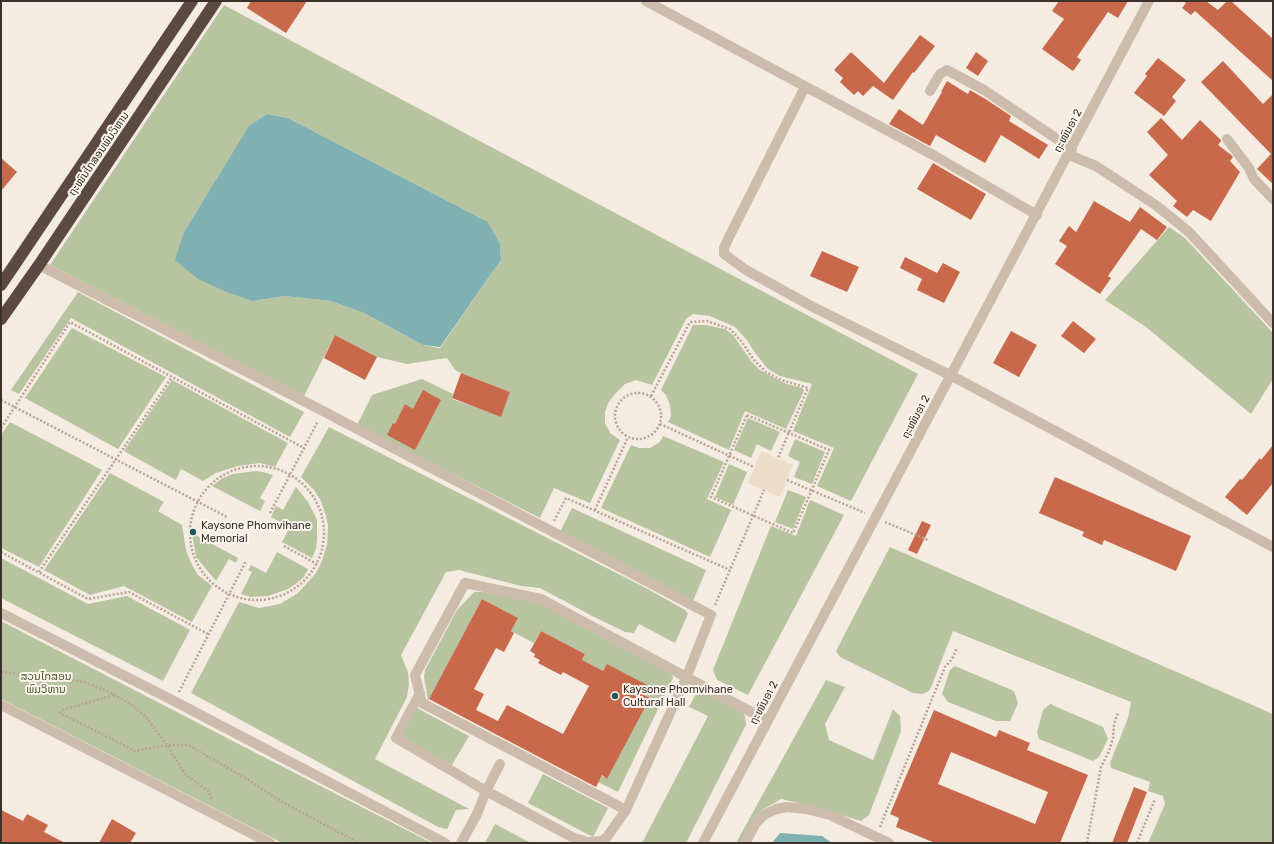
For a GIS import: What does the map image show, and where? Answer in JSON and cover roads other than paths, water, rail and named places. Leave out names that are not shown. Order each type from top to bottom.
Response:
[{"type":"highway","name":"ຖະໜົນໄກສອນພົມວິຫານ","points":[[1,285],[192,1]]},
{"type":"highway","name":"ຖະໜົນໄກສອນພົມວິຫານ","points":[[1,319],[39,266],[216,1]]},
{"type":"street","points":[[646,1],[934,156],[1037,214]]},
{"type":"street","name":"ຖະໜົນອາ 2","points":[[703,843],[952,376],[1149,1]]},
{"type":"street","points":[[930,91],[940,74],[947,70],[984,90],[1070,152],[1102,170],[1157,206],[1189,232],[1273,323]]},
{"type":"street","points":[[805,87],[729,237],[724,248],[724,254],[746,270],[813,307],[952,376],[1273,547]]},
{"type":"street","points":[[1227,139],[1249,168],[1254,178],[1273,199]]},
{"type":"street","points":[[39,266],[323,411],[711,615],[687,676],[626,810],[608,838],[602,842],[588,842],[574,838],[486,791],[396,738],[420,692]]},
{"type":"street","points":[[626,810],[422,703],[416,675],[465,584],[541,599],[687,676],[768,721]]},
{"type":"street","points":[[1,613],[174,701],[445,843]]},
{"type":"street","points":[[1,705],[270,843]]},
{"type":"street","points":[[461,843],[477,814],[486,791],[500,764]]},
{"type":"street","points":[[745,843],[756,823],[764,814],[776,808],[787,807],[806,809],[830,815],[888,843]]},
{"type":"water","points":[[267,114],[288,118],[488,222],[500,244],[501,260],[440,347],[423,345],[364,313],[331,301],[285,296],[253,301],[229,293],[198,279],[175,260],[184,232],[249,126]]},
{"type":"water","points":[[780,833],[822,836],[832,843],[772,843]]},
{"type":"place","name":"Kaysone Phomvihane Memorial","points":[[193,532]]},
{"type":"place","name":"Kaysone Phomvihane Cultural Hall","points":[[615,696]]},
{"type":"park label","name":"ສວນໄກສອນ ພົມວິຫານ","points":[[46,683]]}]
